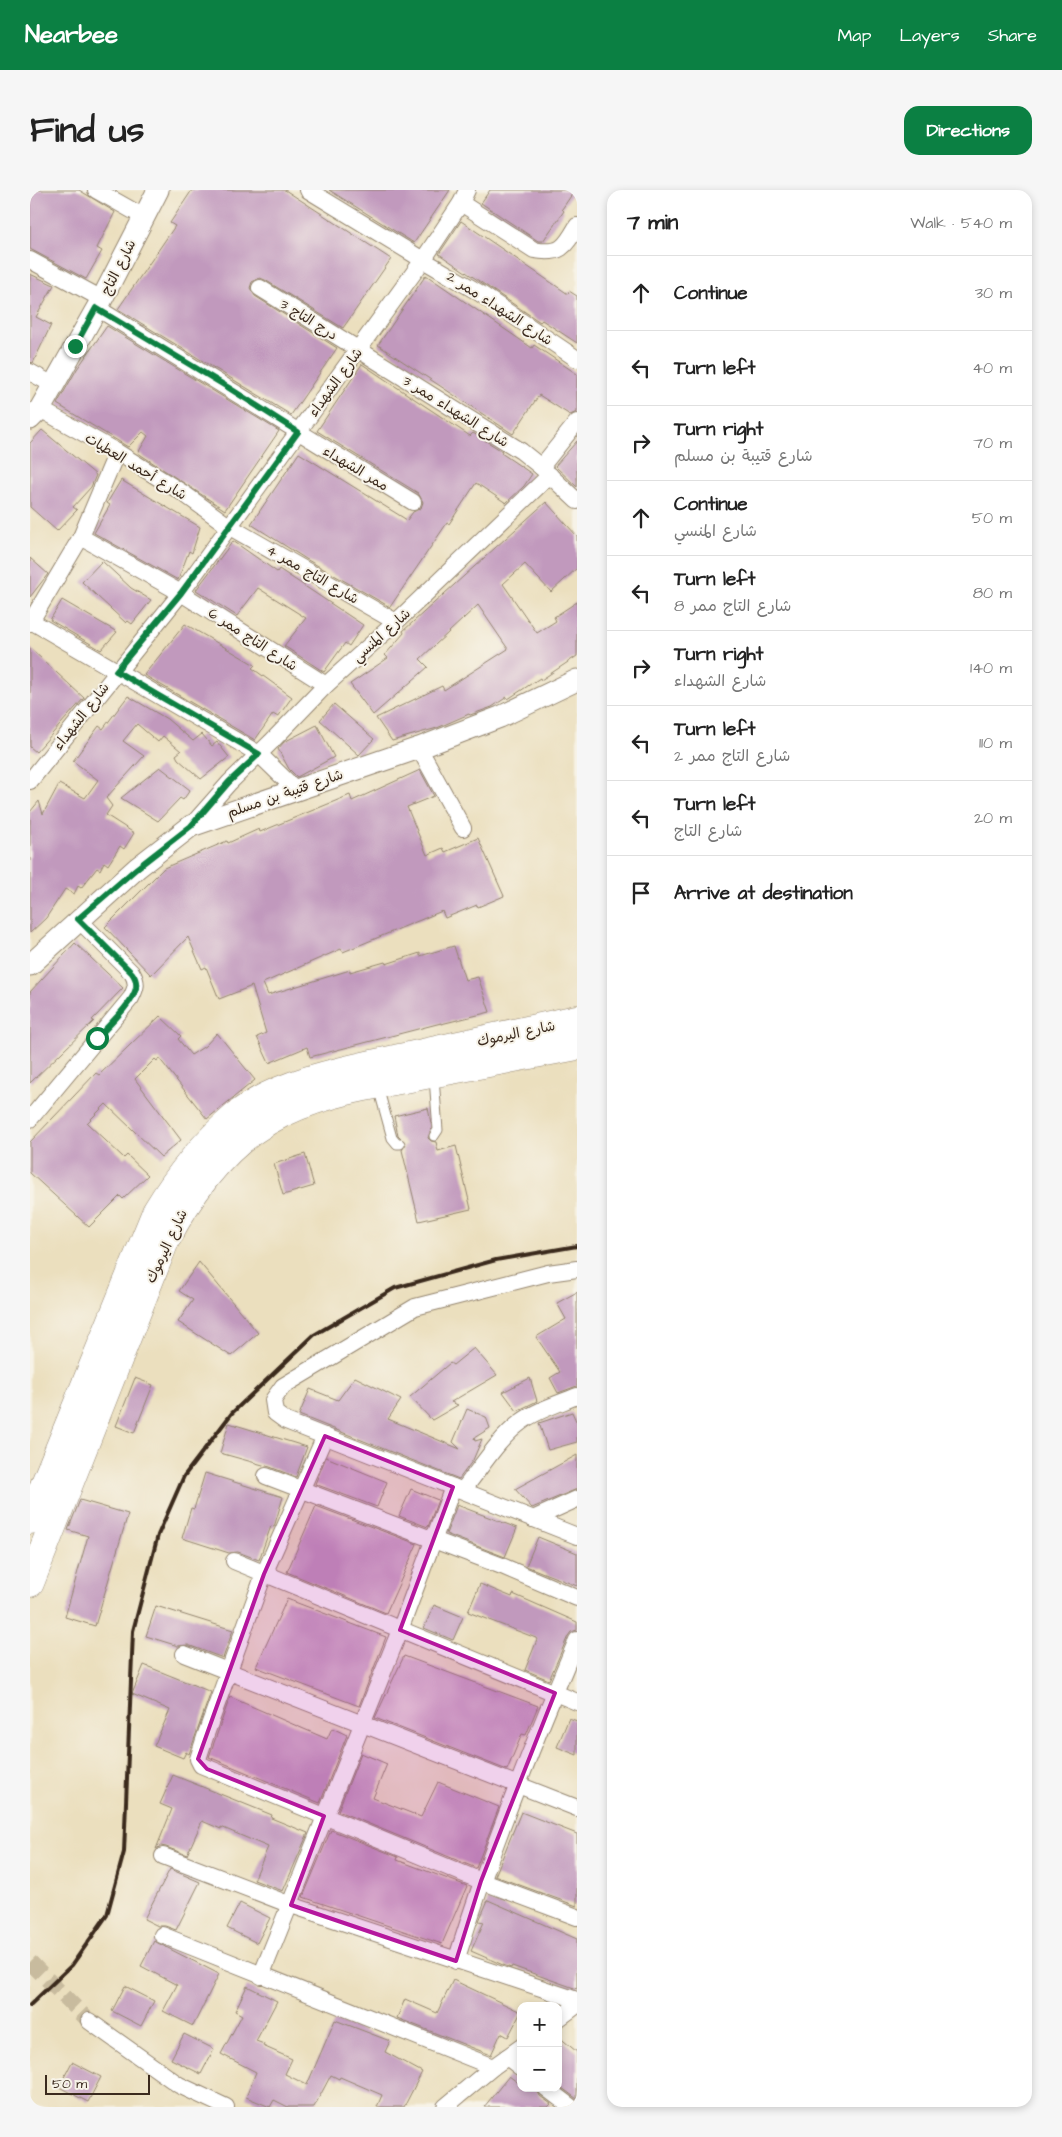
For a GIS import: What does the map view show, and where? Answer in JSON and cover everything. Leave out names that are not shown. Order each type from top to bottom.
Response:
[{"type":"highway","name":"شارع اليرموك","points":[[30,1520],[156,1212],[184,1170],[236,1116],[252,1105],[276,1093],[329,1074],[577,1019]]},
{"type":"highway","name":"شارع اليرموك","points":[[30,1583],[165,1241],[182,1209],[210,1172],[239,1142],[267,1121],[302,1105],[344,1092],[577,1046]]},
{"type":"street","points":[[96,190],[144,217]]},
{"type":"street","name":"شارع التاج","points":[[35,414],[99,303],[158,190]]},
{"type":"street","name":"شارع الشهداء ممر 2","points":[[308,190],[478,292],[577,358]]},
{"type":"street","points":[[464,196],[534,250],[545,252],[561,249],[566,245],[577,226]]},
{"type":"street","name":"شارع الشهداء","points":[[34,770],[181,593],[359,350],[423,260],[464,196]]},
{"type":"street","name":"ممر الشهداء","points":[[30,260],[298,432],[414,502]]},
{"type":"street","name":"درج التاج 3","points":[[260,288],[359,350]]},
{"type":"street","name":"شارع الشهداء ممر 3","points":[[359,350],[520,451],[545,471]]},
{"type":"street","points":[[30,372],[53,385]]},
{"type":"street","name":"شارع أحمد العطيات","points":[[35,414],[117,452],[183,493],[230,527]]},
{"type":"street","name":"شارع المنسي","points":[[191,826],[229,782],[326,685],[396,622],[545,471],[577,422]]},
{"type":"street","points":[[117,452],[81,537],[31,622],[259,754],[296,790]]},
{"type":"street","points":[[545,471],[577,501]]},
{"type":"street","name":"شارع التاج ممر 4","points":[[230,527],[396,622]]},
{"type":"street","name":"شارع التاج ممر 6","points":[[81,537],[181,593],[326,685]]},
{"type":"street","name":"شارع قتيبة بن مسلم","points":[[30,965],[78,919],[137,868],[191,826],[259,801],[419,748],[500,717],[577,680]]},
{"type":"street","points":[[419,748],[463,828]]},
{"type":"street","points":[[30,1119],[131,998],[136,987],[136,980],[132,973],[78,919]]},
{"type":"street","points":[[577,1269],[548,1273],[415,1307],[283,1386],[273,1400],[275,1413],[286,1421],[577,1536]]},
{"type":"street","points":[[261,1976],[291,1905],[360,1724],[400,1630],[433,1540],[458,1488],[520,1422],[534,1413],[577,1396]]},
{"type":"street","points":[[325,1436],[264,1574],[206,1734],[198,1759],[201,1765],[481,1881],[577,1917]]},
{"type":"street","points":[[266,1476],[577,1598]]},
{"type":"street","points":[[533,1519],[577,1499]]},
{"type":"street","points":[[234,1562],[577,1702]]},
{"type":"street","points":[[456,1961],[481,1881],[517,1785],[577,1640]]},
{"type":"street","points":[[184,1654],[577,1808]]},
{"type":"street","points":[[163,1856],[291,1905],[577,2000]]},
{"type":"street","points":[[162,1935],[493,2067]]},
{"type":"street","points":[[562,2016],[577,2005]]},
{"type":"street","points":[[89,2021],[180,2085],[226,2107]]},
{"type":"street","points":[[445,2107],[517,2050]]},
{"type":"street","points":[[507,2057],[517,2065]]},
{"type":"street","points":[[551,2092],[571,2107]]},
{"type":"lane","points":[[433,1074],[438,1130],[434,1136]]},
{"type":"lane","points":[[377,1085],[392,1138],[396,1144],[400,1144]]},
{"type":"highlighted area","points":[[325,1436],[453,1487],[400,1630],[555,1693],[481,1881],[456,1961],[291,1905],[324,1816],[207,1769],[198,1759],[264,1574]]},
{"type":"building","points":[[36,190],[79,190],[115,212],[97,248],[102,251],[86,279],[30,249],[30,201]]},
{"type":"building","points":[[192,190],[285,190],[391,259],[343,328],[265,280],[260,278],[252,282],[250,288],[255,296],[337,348],[291,415],[118,309],[175,226],[170,223]]},
{"type":"building","points":[[329,190],[450,190],[414,243]]},
{"type":"building","points":[[490,190],[575,190],[562,209],[564,211],[543,241],[538,241],[481,203]]},
{"type":"building","points":[[461,221],[568,294],[569,291],[577,296],[577,343],[542,320],[540,322],[439,254]]},
{"type":"building","points":[[30,274],[54,285],[36,317],[51,325],[33,363],[30,362]]},
{"type":"building","points":[[426,275],[532,348],[534,345],[577,374],[577,412],[570,415],[539,395],[513,434],[378,345]]},
{"type":"building","points":[[107,326],[279,431],[225,510],[138,453],[148,436],[143,432],[128,447],[57,404],[77,369]]},
{"type":"building","points":[[362,364],[470,436],[473,433],[502,451],[501,453],[532,474],[524,486],[506,503],[476,483],[390,607],[306,559],[251,524],[299,453],[407,520],[413,512],[421,508],[423,502],[418,493],[317,431]]},
{"type":"building","points":[[42,430],[96,475],[91,487],[73,507],[77,510],[57,531],[30,507],[30,443]]},
{"type":"building","points":[[577,441],[577,487],[555,466]]},
{"type":"building","points":[[121,480],[200,527],[192,553],[189,551],[178,580],[94,533],[110,505],[107,503]]},
{"type":"building","points":[[546,502],[577,536],[577,568],[551,592],[525,564],[503,584],[537,633],[556,621],[554,617],[577,602],[577,656],[541,680],[540,678],[492,707],[469,714],[437,728],[392,741],[376,718],[442,686],[444,690],[508,649],[478,605],[420,659],[428,667],[373,715],[350,684],[388,658],[385,655],[404,633],[403,631]]},
{"type":"building","points":[[233,541],[277,572],[279,569],[363,625],[349,646],[345,643],[324,672],[284,646],[306,618],[258,588],[237,616],[196,590]]},
{"type":"building","points":[[30,558],[48,574],[30,597]]},
{"type":"building","points":[[102,561],[131,588],[151,600],[132,624],[128,621],[126,623],[82,582]]},
{"type":"building","points":[[62,600],[117,632],[101,650],[50,620]]},
{"type":"building","points":[[185,624],[255,665],[252,668],[292,697],[278,717],[273,714],[255,740],[144,675]]},
{"type":"building","points":[[30,648],[84,698],[36,752],[30,747]]},
{"type":"building","points":[[128,696],[167,719],[193,741],[202,734],[212,746],[217,742],[229,757],[201,779],[178,759],[176,755],[181,751],[163,736],[158,742],[137,724],[123,741],[144,756],[106,798],[112,806],[106,815],[134,833],[124,849],[120,846],[108,865],[104,862],[100,870],[97,868],[81,888],[78,886],[74,894],[65,889],[46,918],[30,933],[30,812],[39,801],[43,814],[59,784],[85,798],[98,780],[73,761],[99,726],[103,729]]},
{"type":"building","points":[[334,704],[374,739],[359,755],[320,720]]},
{"type":"building","points":[[317,725],[334,757],[297,777],[289,769],[278,749],[284,742]]},
{"type":"building","points":[[160,767],[190,790],[183,800],[180,798],[158,821],[121,798]]},
{"type":"building","points":[[420,770],[434,796],[407,807],[427,855],[443,848],[445,852],[478,838],[504,896],[445,918],[442,911],[343,952],[341,949],[263,983],[268,995],[350,970],[350,972],[385,962],[386,964],[420,953],[420,956],[454,946],[465,980],[478,977],[490,1012],[310,1057],[307,1047],[269,1063],[257,1037],[266,1033],[252,986],[219,999],[206,967],[202,969],[188,937],[151,975],[105,927],[164,868],[227,841],[228,843],[259,829],[260,832],[350,795],[352,801]]},
{"type":"building","points":[[75,943],[123,988],[92,1020],[94,1021],[30,1083],[30,992]]},
{"type":"building","points":[[160,1016],[181,1036],[178,1039],[191,1055],[205,1046],[217,1033],[255,1080],[207,1119],[159,1058],[157,1061],[155,1059],[135,1079],[181,1140],[161,1157],[106,1104],[87,1123],[124,1158],[127,1155],[148,1175],[123,1199],[120,1196],[89,1227],[30,1173],[30,1142],[96,1073],[99,1075]]},
{"type":"building","points":[[428,1108],[432,1128],[428,1138],[436,1142],[438,1151],[456,1146],[471,1209],[419,1221],[402,1150],[406,1144],[398,1136],[394,1116]]},
{"type":"building","points":[[305,1154],[314,1186],[283,1195],[274,1164]]},
{"type":"building","points":[[199,1262],[258,1333],[231,1356],[178,1322],[193,1300],[179,1291]]},
{"type":"building","points":[[577,1292],[577,1386],[558,1393],[550,1378],[560,1372],[536,1337],[566,1319],[557,1303]]},
{"type":"building","points":[[474,1348],[497,1375],[451,1402],[458,1405],[432,1420],[410,1397],[450,1363],[453,1365]]},
{"type":"building","points":[[355,1377],[401,1400],[388,1419],[460,1449],[453,1442],[467,1409],[486,1417],[490,1428],[474,1438],[475,1441],[482,1439],[473,1460],[459,1479],[299,1415],[310,1389],[338,1400]]},
{"type":"building","points":[[135,1378],[153,1385],[134,1433],[116,1426]]},
{"type":"building","points":[[530,1378],[537,1401],[517,1411],[503,1392]]},
{"type":"building","points":[[572,1412],[577,1423],[577,1442],[548,1450],[539,1423]]},
{"type":"building","points":[[229,1423],[307,1447],[296,1477],[270,1467],[220,1453]]},
{"type":"building","points":[[577,1455],[577,1489],[532,1508],[515,1489]]},
{"type":"building","points":[[326,1457],[387,1482],[377,1507],[315,1484]]},
{"type":"building","points":[[205,1473],[283,1497],[274,1527],[271,1526],[259,1560],[238,1552],[229,1553],[182,1538],[191,1508],[194,1509]]},
{"type":"building","points":[[411,1489],[438,1500],[428,1527],[399,1516]]},
{"type":"building","points":[[80,1500],[128,1514],[95,1626],[65,1617],[88,1536],[68,1530]]},
{"type":"building","points":[[457,1505],[517,1528],[505,1557],[446,1534]]},
{"type":"building","points":[[316,1506],[417,1544],[386,1613],[287,1572]]},
{"type":"building","points":[[538,1537],[577,1553],[577,1586],[526,1566]]},
{"type":"building","points":[[480,1584],[512,1597],[513,1594],[577,1622],[577,1630],[571,1632],[568,1636],[549,1680],[525,1670],[537,1640],[536,1638],[468,1612]]},
{"type":"building","points":[[287,1599],[386,1637],[359,1706],[256,1667]]},
{"type":"building","points":[[434,1605],[463,1617],[453,1640],[424,1628]]},
{"type":"building","points":[[156,1606],[233,1630],[223,1658],[188,1645],[178,1646],[146,1636]]},
{"type":"building","points":[[404,1656],[538,1706],[526,1735],[522,1734],[507,1770],[375,1718]]},
{"type":"building","points":[[144,1665],[211,1692],[189,1754],[186,1752],[183,1758],[154,1746],[170,1710],[132,1694]]},
{"type":"building","points":[[230,1697],[327,1739],[332,1728],[347,1735],[320,1803],[209,1757]]},
{"type":"building","points":[[569,1718],[577,1721],[577,1755],[557,1747]]},
{"type":"building","points":[[361,1753],[387,1764],[373,1798],[421,1817],[438,1782],[499,1807],[476,1868],[338,1811]]},
{"type":"building","points":[[173,1775],[272,1815],[271,1818],[308,1833],[283,1891],[254,1880],[268,1847],[221,1827],[221,1829],[202,1821],[187,1855],[161,1846],[156,1849],[172,1809],[160,1804]]},
{"type":"building","points":[[521,1812],[577,1834],[577,1906],[495,1876]]},
{"type":"building","points":[[331,1830],[398,1857],[397,1860],[467,1886],[442,1944],[303,1897]]},
{"type":"building","points":[[170,1869],[200,1882],[176,1930],[165,1926],[158,1926],[144,1919]]},
{"type":"building","points":[[488,1900],[577,1939],[577,1989],[512,1966],[511,1968],[471,1951],[484,1922],[479,1921]]},
{"type":"building","points":[[240,1903],[270,1918],[257,1943],[227,1928]]},
{"type":"building","points":[[154,1941],[219,1974],[193,2026],[163,2011],[177,1985],[141,1966]]},
{"type":"building","points":[[453,1980],[517,2010],[517,2020],[508,2037],[501,2033],[491,2055],[397,2018],[405,1999],[437,2013]]},
{"type":"building","points":[[125,1986],[154,2001],[141,2026],[112,2011]]},
{"type":"building","points":[[247,1986],[277,2001],[256,2041],[292,2059],[285,2074],[307,2085],[335,2020],[390,2041],[385,2052],[422,2072],[404,2107],[377,2107],[382,2095],[331,2075],[314,2107],[288,2107],[274,2100],[270,2107],[246,2097],[256,2072],[221,2054],[242,2015],[235,2011]]},
{"type":"building","points":[[184,2034],[214,2049],[201,2074],[171,2059]]},
{"type":"building","points":[[562,2039],[577,2052],[577,2099],[562,2088]]},
{"type":"building","points":[[72,2062],[101,2077],[88,2102],[59,2087]]},
{"type":"building","points":[[509,2076],[517,2082],[517,2092],[538,2092],[540,2096],[551,2104],[548,2107],[484,2107]]},
{"type":"tunnel","points":[[30,1962],[89,2021]]},
{"type":"railway","points":[[30,2005],[72,1965],[107,1915],[124,1852],[133,1631],[158,1535],[184,1476],[232,1413],[314,1335],[395,1288],[496,1260],[577,1246]]},
{"type":"route","points":[[75,346],[96,308],[298,432],[181,593],[116,671],[259,754],[229,782],[191,826],[137,868],[78,919],[132,973],[136,980],[136,987],[131,998],[97,1038]]}]
